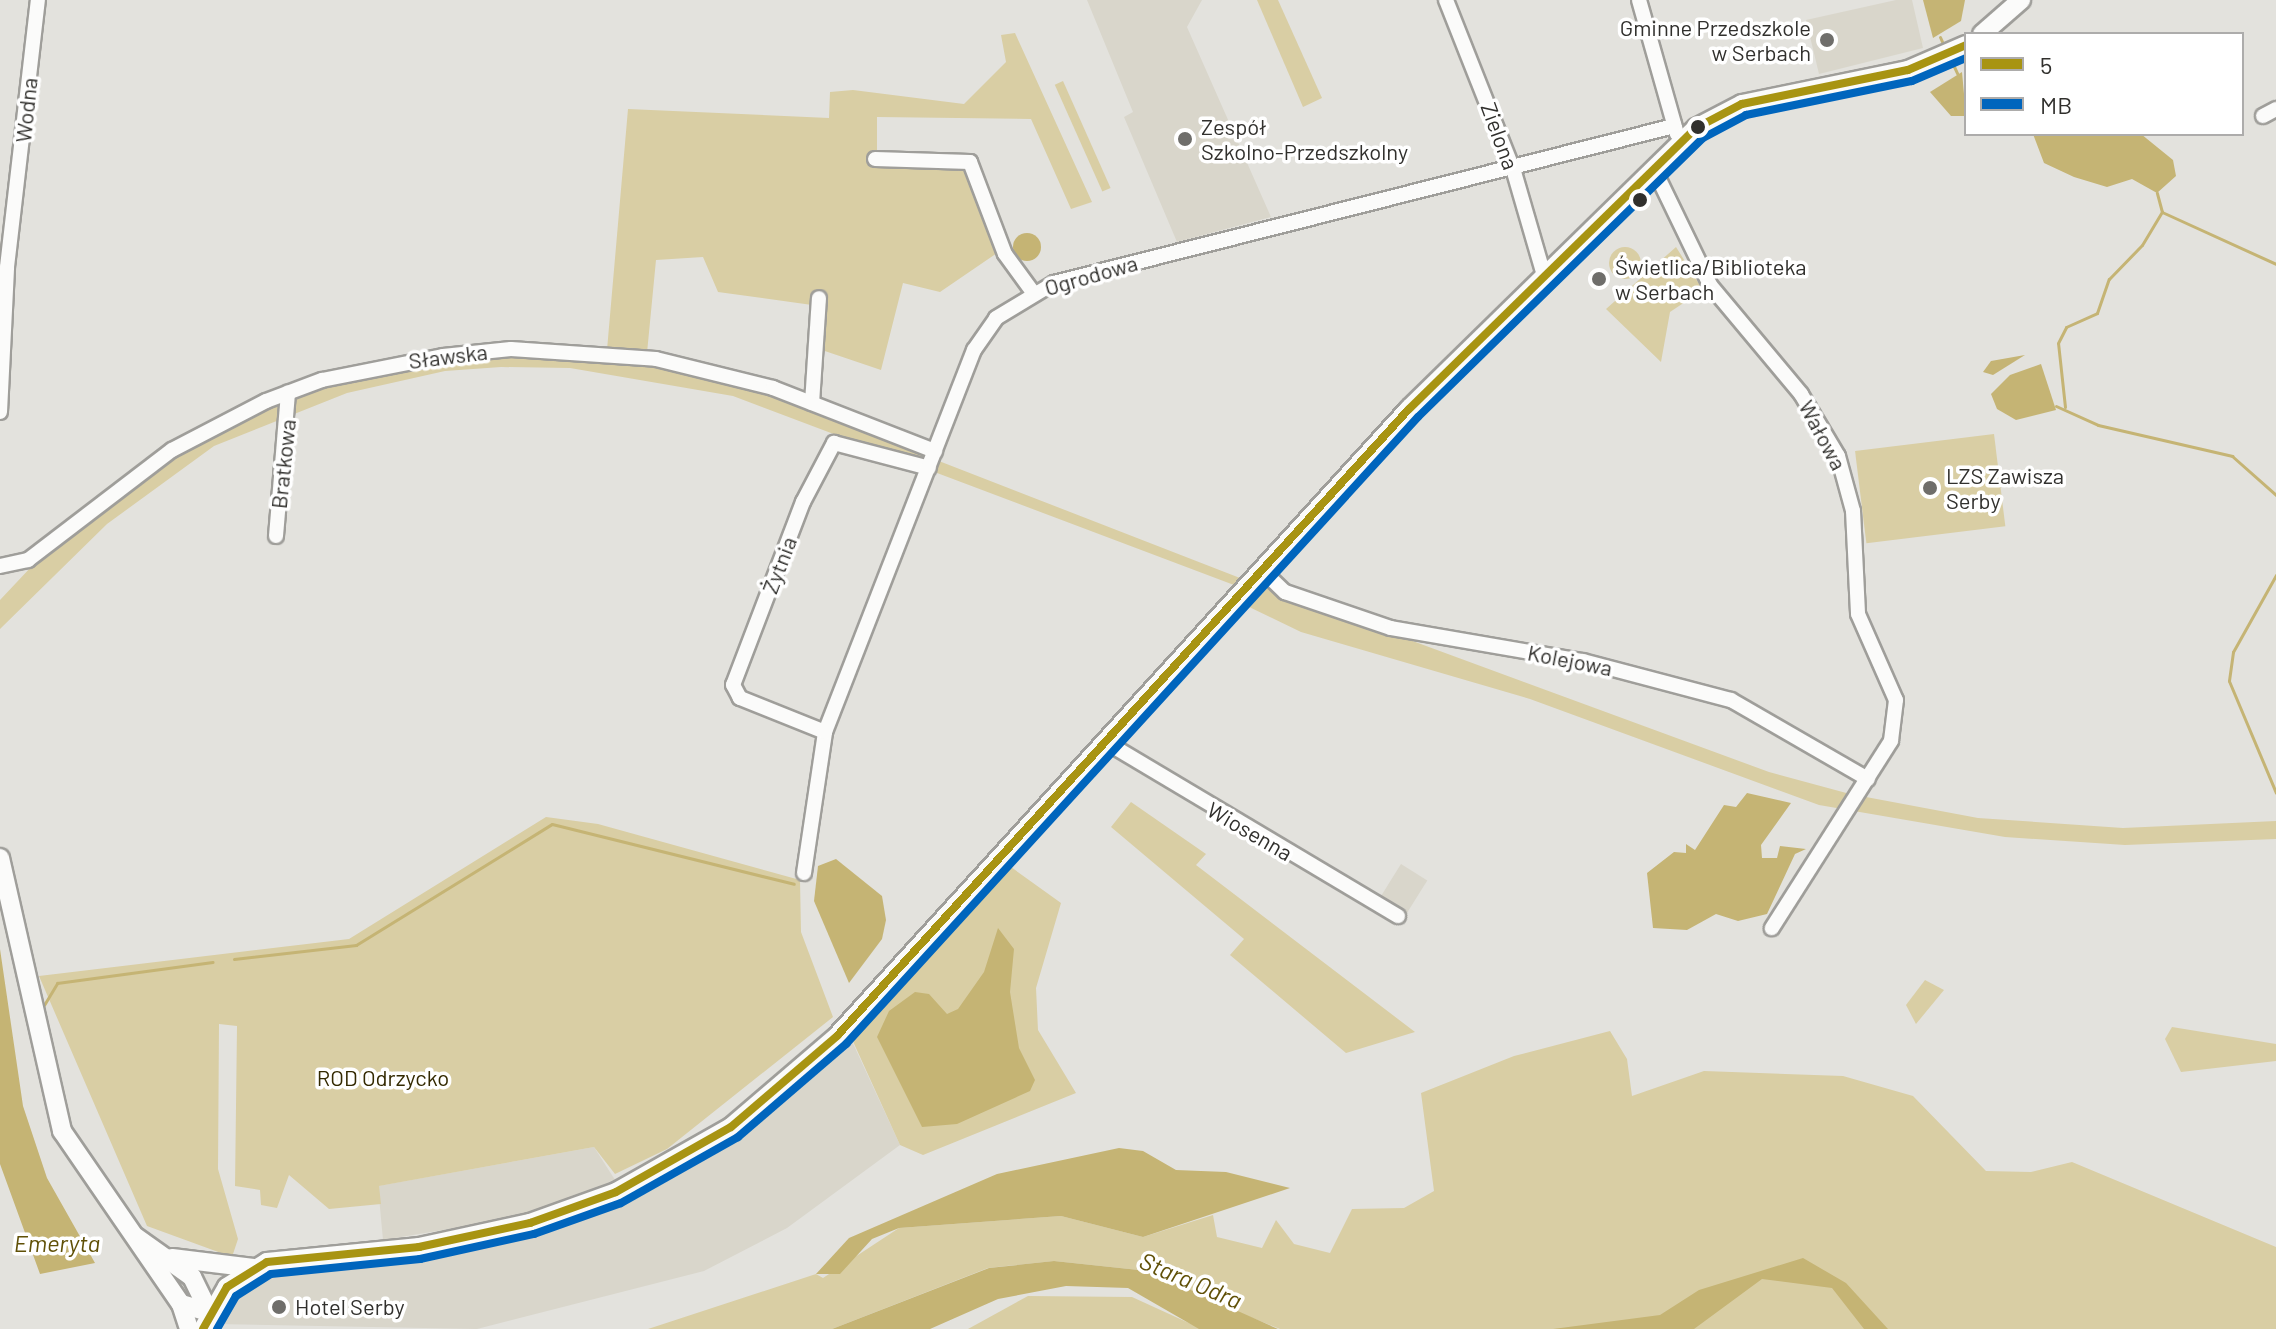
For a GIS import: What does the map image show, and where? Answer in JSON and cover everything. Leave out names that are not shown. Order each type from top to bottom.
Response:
[{"type":"main road","points":[[1984,32],[2015,2]]},
{"type":"main road","points":[[169,1257],[253,1268],[506,1229],[605,1197],[685,1157],[810,1064],[1262,570],[1544,275],[1654,169],[1678,133],[1742,104],[1954,52]]},
{"type":"main road","points":[[0,858],[25,956],[57,1119],[181,1304],[189,1329]]},
{"type":"main road","points":[[134,1235],[169,1257],[192,1277],[206,1320]]},
{"type":"main road","points":[[206,1320],[253,1268]]},
{"type":"main road","points":[[181,1304],[206,1320]]},
{"type":"street","name":"Wodna","points":[[0,412],[7,267],[38,0]]},
{"type":"street","name":"Zielona","points":[[1446,0],[1511,166],[1544,275]]},
{"type":"street","points":[[1639,0],[1678,133]]},
{"type":"street","name":"Ogrodowa","points":[[804,873],[825,732],[935,451],[985,332],[1032,291],[1511,166],[1678,133]]},
{"type":"street","points":[[875,159],[970,162],[1005,254],[1032,291]]},
{"type":"street","name":"Wałowa","points":[[1654,169],[1704,276],[1812,408],[1845,473],[1858,614],[1899,714],[1868,779],[1772,928]]},
{"type":"street","points":[[812,403],[819,298]]},
{"type":"street","name":"Sławska","points":[[0,566],[28,560],[172,450],[288,392],[396,363],[511,349],[656,359],[812,403],[935,451]]},
{"type":"street","name":"Bratkowa","points":[[276,536],[288,392]]},
{"type":"street","name":"Żytnia","points":[[825,732],[740,698],[733,685],[798,517],[834,443],[929,468]]},
{"type":"street","name":"Kolejowa","points":[[1262,570],[1285,592],[1391,628],[1583,661],[1731,700],[1868,779]]},
{"type":"street","name":"Wiosenna","points":[[1106,742],[1398,916]]},
{"type":"shaded area","name":"Zespół Szkolno-Przedszkolny","points":[[1087,0],[1202,0],[1187,27],[1271,217],[1177,242],[1124,117],[1133,112]]},
{"type":"shaded area","points":[[1896,0],[1912,0],[1923,48],[1819,74],[1806,20]]},
{"type":"shaded area","points":[[1401,864],[1427,880],[1401,923],[1375,906]]},
{"type":"shaded area","points":[[850,1037],[900,1145],[787,1228],[704,1271],[477,1329],[215,1324],[222,1306],[260,1272],[471,1249],[623,1203],[736,1136]]},
{"type":"shaded area","points":[[594,1147],[617,1183],[509,1219],[383,1240],[378,1186]]},
{"type":"green space","points":[[1257,0],[1278,0],[1322,98],[1303,107]]},
{"type":"green space","points":[[1015,33],[1092,202],[1071,209],[1031,119],[877,117],[877,161],[966,165],[1000,251],[940,292],[903,283],[881,370],[810,346],[812,305],[718,292],[703,257],[656,260],[647,353],[607,350],[628,109],[829,118],[830,92],[853,90],[964,104],[1006,62],[1001,35]]},
{"type":"green space","points":[[1063,81],[1111,188],[1102,192],[1055,85]]},
{"type":"green space","points":[[1625,247],[1636,252],[1641,263],[1636,274],[1625,279],[1614,274],[1609,263],[1614,252]]},
{"type":"green space","points":[[1676,247],[1703,290],[1670,312],[1661,362],[1606,309]]},
{"type":"green space","points":[[496,356],[629,361],[751,388],[1240,578],[1234,585],[733,396],[570,368],[501,367],[445,371],[347,393],[214,446],[107,524],[0,629],[0,600],[32,566],[163,462],[272,405],[335,383]]},
{"type":"green space","name":"LZS Zawisza Serby","points":[[1994,434],[2005,526],[1866,543],[1855,451]]},
{"type":"green space","points":[[1263,586],[1769,772],[1850,794],[1978,818],[2123,828],[2276,821],[2276,839],[2125,845],[2005,837],[1819,805],[1530,699],[1301,632],[1245,605]]},
{"type":"green space","points":[[1131,802],[1206,854],[1196,865],[1415,1032],[1346,1053],[1230,955],[1244,939],[1111,827]]},
{"type":"green space","name":"ROD Odrzycko","points":[[546,817],[598,824],[800,880],[801,932],[833,1017],[667,1149],[615,1174],[594,1147],[379,1186],[381,1204],[329,1209],[289,1175],[277,1208],[261,1205],[260,1190],[235,1186],[237,1026],[219,1024],[218,1169],[238,1239],[232,1257],[147,1226],[39,976],[349,939]]},
{"type":"green space","points":[[997,857],[1061,903],[1036,988],[1038,1030],[1076,1093],[923,1155],[900,1145],[851,1037]]},
{"type":"green space","points":[[1925,980],[1944,990],[1916,1024],[1906,1005]]},
{"type":"green space","points":[[2172,1027],[2276,1044],[2276,1061],[2181,1072],[2165,1039]]},
{"type":"green space","points":[[1610,1031],[1627,1059],[1632,1096],[1704,1071],[1843,1076],[1913,1096],[1986,1171],[2031,1172],[2072,1162],[2276,1247],[2276,1329],[1280,1329],[1202,1298],[1148,1266],[1148,1271],[1054,1261],[988,1268],[832,1329],[648,1329],[816,1274],[823,1278],[899,1228],[1061,1216],[1143,1237],[1213,1215],[1217,1237],[1262,1248],[1276,1220],[1294,1244],[1330,1253],[1352,1209],[1404,1208],[1434,1191],[1421,1093],[1514,1056]]},
{"type":"green space","points":[[1028,1296],[1132,1297],[1202,1329],[968,1329]]},
{"type":"water","points":[[1923,0],[1965,0],[1961,21],[1933,38]]},
{"type":"water","points":[[1962,72],[1964,116],[1951,116],[1930,92]]},
{"type":"water","points":[[2034,136],[2143,136],[2173,160],[2176,176],[2157,193],[2132,179],[2107,187],[2074,177],[2044,163]]},
{"type":"water","points":[[1027,233],[1037,237],[1041,247],[1037,257],[1027,261],[1017,257],[1013,247],[1017,237]]},
{"type":"water","points":[[2025,355],[1993,375],[1983,372],[1991,361]]},
{"type":"water","points":[[2041,364],[2056,410],[2016,420],[1997,409],[1991,394],[2010,375]]},
{"type":"water","points":[[1747,793],[1791,803],[1761,845],[1762,858],[1777,858],[1780,846],[1806,849],[1795,854],[1767,914],[1738,921],[1716,914],[1687,930],[1653,928],[1647,873],[1674,852],[1686,853],[1686,844],[1695,850],[1724,805],[1736,807]]},
{"type":"water","points":[[836,859],[882,896],[886,920],[882,939],[849,983],[814,901],[818,866]]},
{"type":"water","points":[[998,928],[1014,949],[1010,992],[1019,1048],[1035,1080],[1030,1091],[957,1124],[922,1127],[877,1037],[889,1011],[915,992],[929,994],[947,1014],[958,1009],[984,972]]},
{"type":"water","name":"Emeryta","points":[[0,949],[23,1106],[47,1178],[95,1263],[40,1274],[0,1164]]},
{"type":"water","points":[[1119,1148],[1143,1151],[1176,1170],[1226,1172],[1290,1188],[1143,1237],[1061,1216],[899,1228],[872,1239],[840,1274],[816,1274],[849,1238],[997,1174]]},
{"type":"water","points":[[1803,1258],[1846,1283],[1888,1329],[1864,1329],[1832,1288],[1762,1279],[1694,1329],[1553,1329],[1660,1315],[1699,1290]]},
{"type":"water","points":[[1054,1261],[1148,1271],[1278,1329],[1199,1329],[1128,1288],[1066,1286],[998,1299],[930,1329],[832,1329],[989,1268]]},
{"type":"waterway","points":[[1940,37],[1945,48]]},
{"type":"waterway","points":[[1950,58],[1957,73]]},
{"type":"waterway","points":[[2065,407],[2058,343],[2066,327],[2097,313],[2109,279],[2142,245],[2162,212],[2157,193]]},
{"type":"waterway","points":[[2162,212],[2276,264]]},
{"type":"waterway","points":[[2056,406],[2098,425],[2232,456],[2276,495]]},
{"type":"waterway","points":[[2276,575],[2233,652],[2229,681],[2276,793]]},
{"type":"waterway","points":[[234,959],[356,945],[552,824],[794,884]]},
{"type":"waterway","points":[[44,1005],[57,983],[213,962]]},
{"type":"transit line","name":"5","points":[[203,1329],[227,1287],[267,1262],[419,1247],[530,1223],[616,1192],[731,1127],[837,1036],[1409,409],[1696,128],[1742,104],[1908,70],[1964,46]]},
{"type":"transit line","name":"MB","points":[[217,1329],[236,1296],[271,1274],[420,1259],[534,1234],[621,1203],[738,1137],[846,1044],[1418,417],[1703,138],[1746,115],[1912,81],[1964,59]]},
{"type":"place","name":"Gminne Przedszkole w Serbach","points":[[1827,40]]},
{"type":"place","name":"Zespół Szkolno-Przedszkolny","points":[[1185,139]]},
{"type":"place","name":"Świetlica/Biblioteka w Serbach","points":[[1599,279]]},
{"type":"place","name":"LZS Zawisza Serby","points":[[1930,488]]},
{"type":"place","name":"Hotel Serby","points":[[279,1307]]},
{"type":"water label","name":"Stara Odra","points":[[1191,1280]]}]
